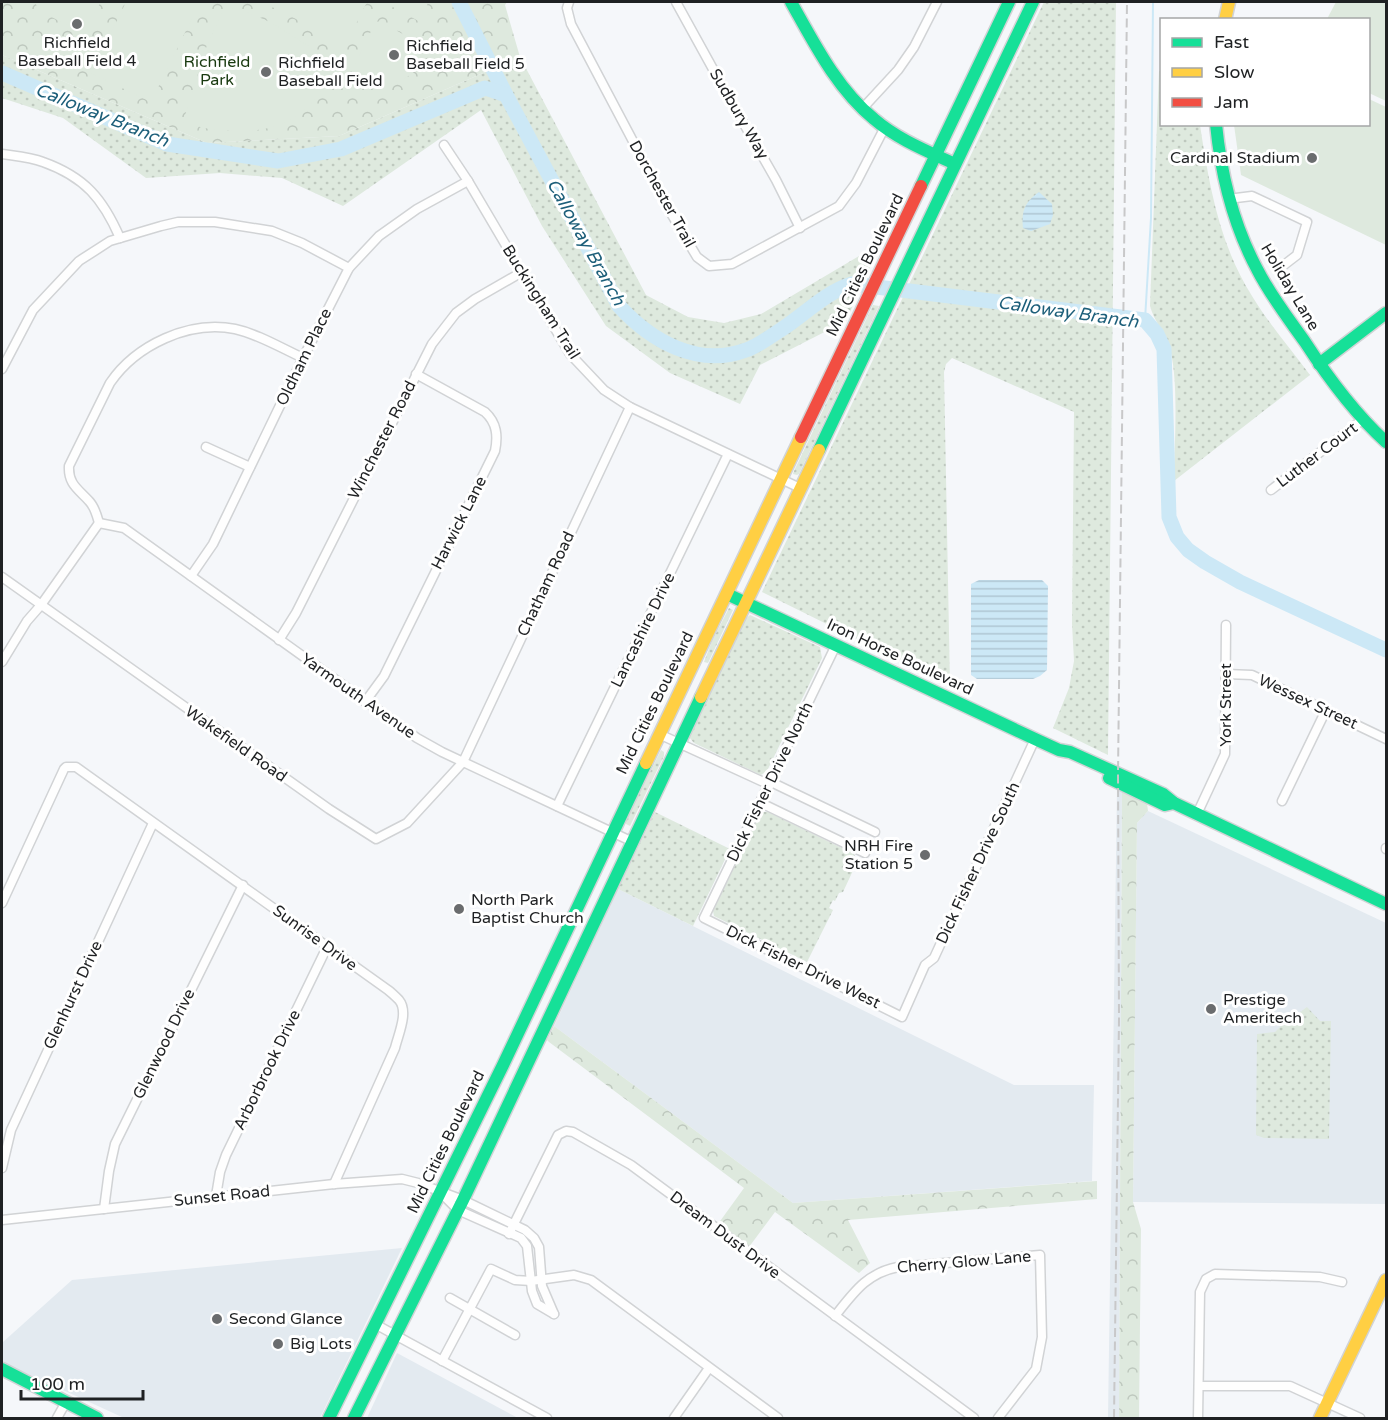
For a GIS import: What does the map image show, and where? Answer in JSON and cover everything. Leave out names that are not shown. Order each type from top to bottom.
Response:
[{"type":"main road","points":[[791,2],[827,65],[862,109],[885,127],[955,164]]},
{"type":"main road","name":"Mid Cities Boulevard","points":[[329,1419],[545,974],[1009,2]]},
{"type":"main road","points":[[354,1419],[460,1205],[745,602],[1033,2]]},
{"type":"main road","points":[[1225,18],[1229,2]]},
{"type":"main road","name":"Holiday Lane","points":[[1216,126],[1228,199],[1257,270],[1319,364],[1362,420],[1386,442]]},
{"type":"main road","points":[[1319,364],[1386,313]]},
{"type":"main road","name":"Iron Horse Boulevard","points":[[727,594],[1059,750],[1067,759],[1165,805],[1174,804],[1197,814],[1386,904]]},
{"type":"main road","points":[[545,974],[566,983]]},
{"type":"main road","points":[[1320,1419],[1386,1280]]},
{"type":"main road","points":[[2,1369],[97,1419]]},
{"type":"street","name":"Dorchester Trail","points":[[569,2],[567,8],[571,24],[672,215],[697,257],[709,266],[732,264],[839,206],[847,197],[885,127]]},
{"type":"street","name":"Sudbury Way","points":[[676,2],[776,180],[800,228]]},
{"type":"street","points":[[862,109],[898,70],[914,47],[937,2]]},
{"type":"street","name":"Buckingham Trail","points":[[444,145],[468,181],[570,354],[604,390],[630,407],[800,488]]},
{"type":"street","points":[[2,154],[42,161],[91,189],[110,213],[120,238]]},
{"type":"street","name":"Oldham Place","points":[[191,576],[213,544],[349,268],[379,236],[417,209],[468,181]]},
{"type":"street","points":[[1228,199],[1252,196],[1307,222],[1297,255],[1284,265]]},
{"type":"street","points":[[2,369],[33,310],[43,298],[79,261],[110,241],[120,238],[178,222],[225,224],[272,231],[289,237],[349,268]]},
{"type":"street","name":"Winchester Road","points":[[279,640],[296,613],[432,344],[456,313],[484,293],[522,272]]},
{"type":"street","points":[[2,662],[27,621],[41,605],[99,523],[92,503],[75,488],[68,474],[69,466],[110,383],[118,372],[148,347],[188,330],[211,327],[252,335],[303,358]]},
{"type":"street","name":"Harwick Lane","points":[[365,702],[384,676],[495,451],[497,439],[496,429],[486,412],[416,374]]},
{"type":"street","name":"Chatham Road","points":[[463,762],[630,407]]},
{"type":"street","name":"Luther Court","points":[[1271,490],[1362,420]]},
{"type":"street","points":[[206,447],[250,467]]},
{"type":"street","name":"Lancashire Drive","points":[[557,806],[728,454]]},
{"type":"street","name":"Yarmouth Avenue","points":[[99,523],[124,528],[417,738],[633,842]]},
{"type":"street","name":"Wakefield Road","points":[[2,577],[366,835],[376,839],[407,823],[463,762]]},
{"type":"street","name":"York Street","points":[[1197,814],[1225,754],[1226,625]]},
{"type":"street","name":"Dick Fisher Drive North","points":[[704,918],[836,645]]},
{"type":"street","name":"Wessex Street","points":[[1226,674],[1252,675],[1386,739]]},
{"type":"street","points":[[1282,801],[1326,710]]},
{"type":"street","points":[[659,734],[875,832]]},
{"type":"street","name":"Dick Fisher Drive South","points":[[902,1017],[925,965],[934,958],[939,948],[1035,739]]},
{"type":"street","name":"Sunrise Drive","points":[[2,903],[66,767],[76,767],[400,1000],[403,1007],[395,1048],[334,1184]]},
{"type":"street","points":[[761,803],[865,853]]},
{"type":"street","name":"Glenhurst Drive","points":[[2,1168],[11,1130],[153,823]]},
{"type":"street","name":"Glenwood Drive","points":[[104,1209],[115,1144],[243,885]]},
{"type":"street","name":"Dick Fisher Drive West","points":[[704,918],[902,1017]]},
{"type":"street","name":"Arborbrook Drive","points":[[216,1196],[220,1172],[226,1155],[327,947]]},
{"type":"street","name":"Dream Dust Drive","points":[[509,1234],[558,1135],[566,1131],[573,1132],[631,1165],[974,1419]]},
{"type":"street","name":"Sunset Road","points":[[2,1220],[216,1196],[402,1179],[440,1192]]},
{"type":"street","points":[[440,1192],[460,1205],[509,1234],[521,1238],[527,1246],[531,1281],[537,1304],[554,1314],[544,1292],[539,1247],[534,1238],[525,1230],[514,1225],[460,1205]]},
{"type":"street","name":"Cherry Glow Lane","points":[[835,1316],[863,1283],[872,1275],[884,1270],[1040,1255],[1042,1337],[1036,1369],[999,1419]]},
{"type":"street","points":[[442,1360],[490,1269],[515,1280],[531,1281],[574,1275],[591,1280],[778,1419]]},
{"type":"street","points":[[1198,1419],[1200,1292],[1206,1279],[1215,1274],[1320,1276],[1342,1282]]},
{"type":"street","points":[[450,1298],[515,1335]]},
{"type":"street","points":[[375,1324],[547,1419]]},
{"type":"street","points":[[674,1419],[710,1368]]},
{"type":"street","points":[[1199,1386],[1290,1386],[1360,1419]]},
{"type":"street","points":[[57,1419],[66,1402]]},
{"type":"shaded area","points":[[1117,787],[1122,791],[1119,1418],[1108,1418]]},
{"type":"shaded area","points":[[1148,811],[1386,923],[1386,1204],[1133,1202],[1137,823]]},
{"type":"shaded area","points":[[618,889],[1014,1085],[1094,1085],[1092,1181],[793,1203],[554,1026]]},
{"type":"shaded area","points":[[402,1248],[320,1418],[124,1418],[2,1362],[3,1342],[72,1280]]},
{"type":"shaded area","points":[[397,1353],[518,1418],[367,1418]]},
{"type":"green space","name":"Richfield Park","points":[[2,2],[507,2],[505,5],[520,57],[339,136],[207,143],[2,55]]},
{"type":"green space","name":"Richfield Baseball Field 4","points":[[34,2],[101,2],[82,33],[42,12]]},
{"type":"green space","points":[[126,2],[200,2],[151,102],[91,73]]},
{"type":"green space","points":[[262,2],[367,2],[346,44]]},
{"type":"green space","points":[[379,2],[428,2],[422,23]]},
{"type":"green space","points":[[1044,2],[1116,2],[1108,755],[1053,728],[1069,688],[1074,661],[1072,624],[1074,412],[952,358],[946,364],[944,372],[950,685],[762,592]]},
{"type":"green space","points":[[1336,2],[1386,2],[1386,101],[1370,93],[1370,18],[1328,18]]},
{"type":"green space","name":"Richfield Baseball Field","points":[[236,7],[272,23],[337,64],[320,93],[300,114],[275,126],[260,130],[227,131],[183,122],[207,45],[223,11]]},
{"type":"green space","name":"Richfield Baseball Field 5","points":[[382,20],[385,24],[431,50],[416,71],[396,82],[374,84],[349,77],[372,29],[372,24]]},
{"type":"green space","points":[[2,55],[207,143],[339,136],[520,57],[646,295],[688,317],[724,323],[761,314],[881,243],[846,321],[760,365],[740,404],[670,373],[606,326],[542,226],[481,110],[343,206],[282,178],[220,173],[146,178],[63,118],[2,98]]},
{"type":"green space","points":[[1159,71],[1160,126],[1200,126],[1217,213],[1231,256],[1259,306],[1310,375],[1174,481],[1176,411],[1172,356],[1150,306]]},
{"type":"green space","name":"Cardinal Stadium","points":[[1370,99],[1386,107],[1386,245],[1241,175],[1234,126],[1370,126]]},
{"type":"green space","points":[[873,305],[879,306],[799,474],[793,474],[794,471]]},
{"type":"green space","points":[[729,608],[733,610],[708,663],[704,662],[712,641]]},
{"type":"green space","points":[[750,615],[820,647],[822,658],[767,771],[761,775],[694,743],[689,737],[743,621]]},
{"type":"green space","points":[[661,750],[664,756],[630,826],[626,824],[626,820]]},
{"type":"green space","points":[[1122,791],[1147,803],[1148,811],[1137,823],[1133,1202],[1141,1229],[1139,1418],[1119,1418]]},
{"type":"green space","points":[[655,812],[730,849],[693,926],[618,889]]},
{"type":"green space","points":[[763,812],[768,812],[854,854],[857,862],[843,892],[839,893],[829,908],[833,910],[807,962],[714,916],[713,911]]},
{"type":"green space","points":[[1307,1007],[1320,1021],[1331,1021],[1329,1139],[1264,1138],[1256,1135],[1257,1034],[1275,1032]]},
{"type":"green space","points":[[554,1026],[793,1203],[1097,1181],[1097,1199],[848,1220],[870,1263],[859,1273],[775,1212],[749,1247],[718,1224],[744,1188],[549,1042],[547,1040]]},
{"type":"water","points":[[1039,192],[1052,204],[1053,215],[1050,224],[1031,231],[1023,228],[1023,212],[1030,199]]},
{"type":"water","points":[[979,580],[1042,580],[1048,586],[1047,670],[1040,676],[1033,679],[977,679],[971,675],[971,584]]},
{"type":"waterway","name":"Calloway Branch","points":[[459,2],[619,306],[646,330],[677,348],[693,353],[710,356],[728,355],[760,343],[824,298],[852,284],[1145,320],[1157,334],[1164,349],[1169,517],[1177,537],[1188,550],[1240,582],[1386,650]]},
{"type":"waterway","points":[[1145,320],[1151,218],[1153,2]]},
{"type":"waterway","name":"Calloway Branch","points":[[2,73],[167,144],[278,161],[341,149],[485,88],[506,95]]},
{"type":"railway","points":[[1114,1418],[1119,1019],[1118,773],[1127,2]]},
{"type":"traffic: fast","points":[[791,2],[827,65],[861,107],[892,133],[955,164]]},
{"type":"traffic: fast","points":[[921,186],[1009,2]]},
{"type":"traffic: fast","points":[[819,450],[1033,2]]},
{"type":"traffic: fast","points":[[1216,126],[1229,199],[1241,235],[1262,279],[1333,382],[1363,419],[1386,442]]},
{"type":"traffic: fast","points":[[1319,364],[1386,313]]},
{"type":"traffic: fast","points":[[727,594],[1035,739],[1059,750],[1070,752],[1163,794],[1174,803],[1386,904]]},
{"type":"traffic: fast","points":[[354,1418],[463,1200],[701,697]]},
{"type":"traffic: fast","points":[[329,1418],[503,1065],[646,763]]},
{"type":"traffic: fast","points":[[1109,778],[1165,805],[1174,803]]},
{"type":"traffic: fast","points":[[2,1369],[97,1418]]},
{"type":"traffic: slow","points":[[1225,18],[1229,2]]},
{"type":"traffic: slow","points":[[646,763],[801,437]]},
{"type":"traffic: slow","points":[[701,697],[819,450]]},
{"type":"traffic: slow","points":[[1320,1418],[1386,1280]]},
{"type":"traffic: jam","points":[[801,437],[921,186]]},
{"type":"place","name":"Richfield Baseball Field 4","points":[[77,24]]},
{"type":"place","name":"Richfield Baseball Field 5","points":[[394,55]]},
{"type":"place","name":"Richfield Baseball Field","points":[[266,72]]},
{"type":"place","name":"Cardinal Stadium","points":[[1312,158]]},
{"type":"place","name":"NRH Fire Station 5","points":[[925,855]]},
{"type":"place","name":"North Park Baptist Church","points":[[459,909]]},
{"type":"place","name":"Prestige Ameritech","points":[[1211,1009]]},
{"type":"place","name":"Second Glance","points":[[217,1319]]},
{"type":"place","name":"Big Lots","points":[[278,1344]]}]
